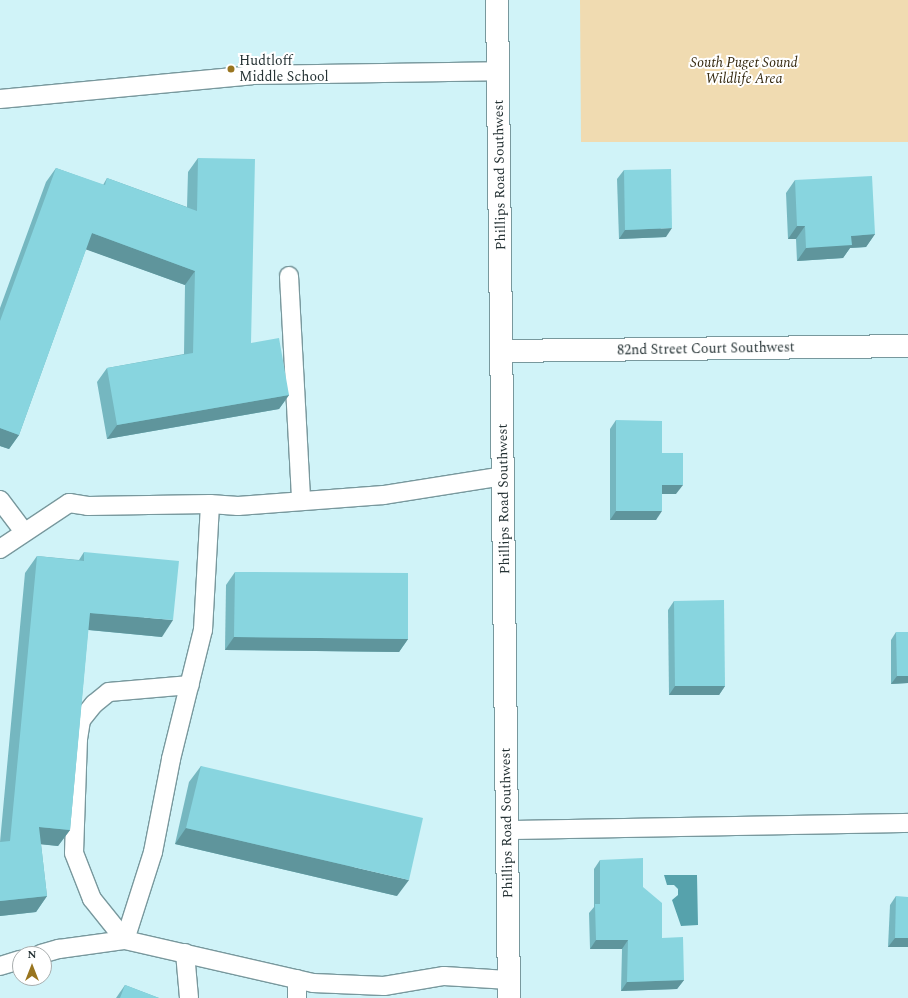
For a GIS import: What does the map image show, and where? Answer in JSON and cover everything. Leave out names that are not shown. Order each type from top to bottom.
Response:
[{"type":"street","name":"Phillips Road Southwest","points":[[497,0],[503,351],[509,989]]},
{"type":"street","name":"82nd Street Court Southwest","points":[[503,351],[908,346]]},
{"type":"lane","points":[[0,99],[252,75],[498,71]]},
{"type":"lane","points":[[289,276],[300,501]]},
{"type":"lane","points":[[0,549],[69,503],[88,506],[210,504],[238,506],[384,495],[504,476]]},
{"type":"lane","points":[[0,500],[24,532]]},
{"type":"lane","points":[[124,940],[153,852],[171,759],[203,630],[210,504]]},
{"type":"lane","points":[[124,940],[92,899],[74,853],[78,739],[81,720],[94,704],[109,692],[190,685]]},
{"type":"lane","points":[[508,830],[908,823]]},
{"type":"lane","points":[[52,951],[124,940],[314,983],[384,986],[444,976],[509,989]]},
{"type":"lane","points":[[185,953],[190,998]]},
{"type":"lane","points":[[0,966],[12,962]]},
{"type":"lane","points":[[297,979],[297,998]]},
{"type":"green space","name":"South Puget Sound Wildlife Area","points":[[580,0],[908,0],[908,142],[581,142]]},
{"type":"water","points":[[664,875],[697,875],[698,925],[681,926],[672,900],[678,895],[678,889],[674,885],[667,885]]},
{"type":"building","points":[[198,158],[255,159],[251,343],[279,338],[289,395],[117,425],[107,368],[193,353],[195,271],[92,233],[19,435],[0,428],[0,321],[56,168],[105,185],[107,178],[197,211]]},
{"type":"building","points":[[671,169],[672,228],[625,230],[624,170]]},
{"type":"building","points":[[872,176],[875,234],[851,236],[852,245],[806,248],[805,226],[797,226],[795,180]]},
{"type":"building","points":[[616,420],[662,421],[662,453],[683,453],[683,485],[662,485],[662,511],[616,511]]},
{"type":"building","points":[[84,552],[179,561],[173,620],[90,613],[70,830],[39,827],[47,896],[0,901],[0,842],[10,841],[37,556],[84,561]]},
{"type":"building","points":[[235,572],[408,573],[408,639],[234,637]]},
{"type":"building","points":[[724,600],[725,686],[675,686],[674,601]]},
{"type":"building","points":[[896,632],[908,632],[908,676],[897,676]]},
{"type":"building","points":[[201,766],[423,818],[409,880],[186,828]]},
{"type":"building","points":[[643,858],[643,887],[662,903],[662,938],[683,937],[684,980],[627,982],[628,940],[596,940],[595,904],[600,904],[600,860]]},
{"type":"building","points":[[896,896],[908,897],[908,938],[895,938]]},
{"type":"building","points":[[125,985],[159,998],[120,998]]},
{"type":"place","name":"Hudtloff Middle School","points":[[231,69]]}]
